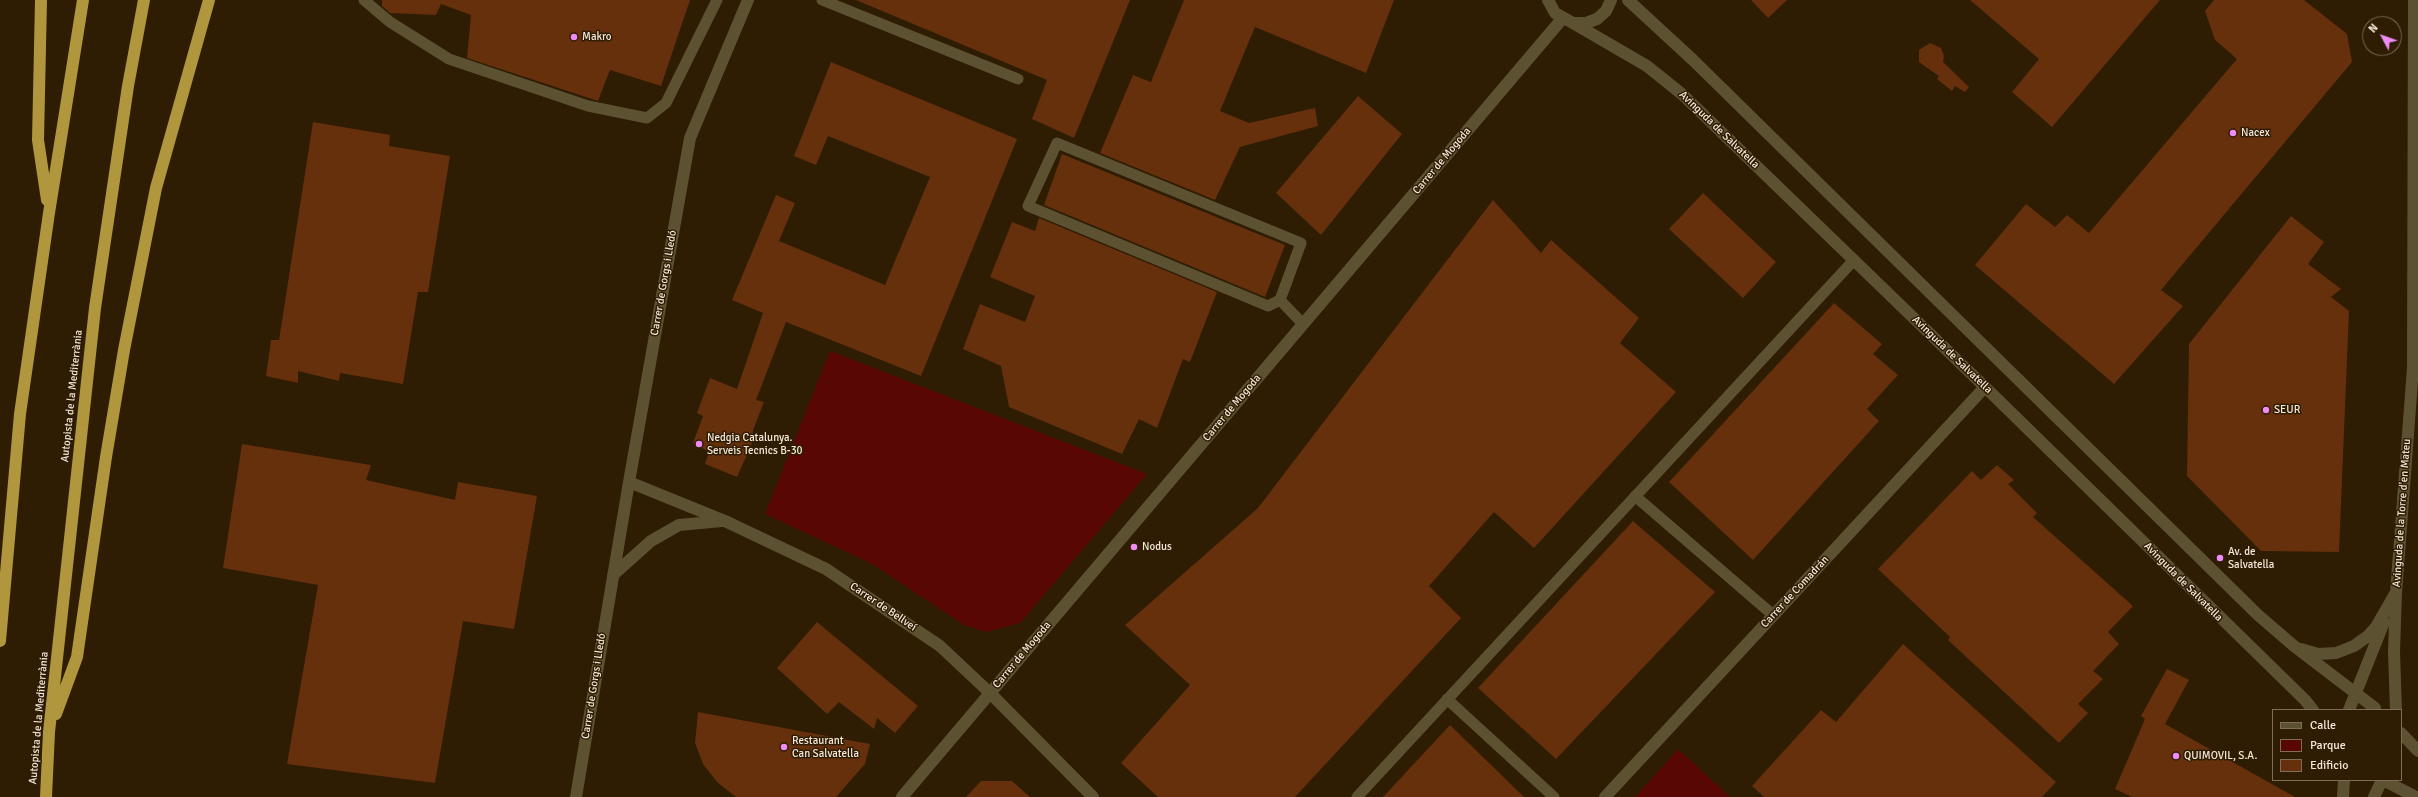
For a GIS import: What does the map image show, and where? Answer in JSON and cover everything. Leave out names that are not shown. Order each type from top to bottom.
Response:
[{"type":"highway","points":[[41,0],[38,140],[49,213]]},
{"type":"highway","points":[[0,642],[20,414],[49,213],[83,0]]},
{"type":"highway","name":"Autopista de la Mediterrània","points":[[46,797],[49,732],[96,308],[128,86],[144,0]]},
{"type":"highway","points":[[49,732],[78,657],[106,457],[124,350],[156,188],[209,0]]},
{"type":"street","name":"Carrer de Gorgs i Lledó","points":[[576,797],[629,482],[690,138],[748,0]]},
{"type":"street","name":"Avinguda de Salvatella","points":[[1540,0],[1563,19],[1647,66],[1683,95],[1985,387],[2305,700],[2312,709]]},
{"type":"street","points":[[1548,0],[1563,19],[1586,23],[1597,19],[1606,11],[1611,0]]},
{"type":"street","points":[[1628,0],[1693,60],[2210,569],[2294,646],[2378,709]]},
{"type":"street","name":"Avinguda de la Torre d'en Mateu","points":[[2396,709],[2394,652],[2396,593],[2413,368],[2414,0]]},
{"type":"street","name":"Carrer de Mogoda","points":[[902,797],[1563,19]]},
{"type":"street","name":"Carrer de Comadrán","points":[[1605,797],[1985,387]]},
{"type":"street","name":"Carrer de Bellveí","points":[[629,482],[725,521],[826,569],[940,646],[990,693],[1093,797]]},
{"type":"street","points":[[613,575],[651,541],[679,526],[725,521]]},
{"type":"street","points":[[2294,646],[2318,654],[2336,652],[2354,646],[2368,636],[2376,627],[2396,593]]},
{"type":"street","name":"Avinguda de la Torre d'en Mateu","points":[[2349,709],[2396,593]]},
{"type":"street","points":[[2402,734],[2418,751]]},
{"type":"street","points":[[2343,797],[2344,781]]},
{"type":"street","points":[[2374,797],[2382,781]]},
{"type":"street","points":[[2385,781],[2416,797]]},
{"type":"lane","points":[[364,0],[390,22],[449,59],[588,106],[647,118],[666,103],[717,0]]},
{"type":"lane","points":[[822,0],[1018,79]]},
{"type":"lane","points":[[1057,143],[1300,243],[1280,300],[1268,306],[1028,206],[1057,143]]},
{"type":"lane","points":[[1357,797],[1854,260]]},
{"type":"lane","points":[[1280,300],[1303,324]]},
{"type":"lane","points":[[1635,496],[1773,615]]},
{"type":"lane","points":[[1447,699],[1554,797]]},
{"type":"green space","points":[[830,351],[1147,474],[1020,623],[986,632],[964,625],[872,564],[765,514]]},
{"type":"green space","points":[[1678,749],[1730,797],[1635,797]]},
{"type":"building","name":"Makro","points":[[382,0],[690,0],[661,86],[610,70],[598,101],[467,58],[471,15],[441,4],[436,15],[390,13],[382,6]]},
{"type":"building","points":[[856,0],[1130,0],[1074,138],[1032,119],[1047,80]]},
{"type":"building","points":[[1184,0],[1394,0],[1366,73],[1255,27],[1220,111],[1249,123],[1315,108],[1318,126],[1240,147],[1215,200],[1100,153],[1133,75],[1151,82]]},
{"type":"building","points":[[1751,0],[1787,0],[1768,18]]},
{"type":"building","points":[[1970,0],[2160,0],[2052,127],[2012,92],[2039,59]]},
{"type":"building","name":"Nacex","points":[[2214,0],[2304,0],[2347,34],[2352,62],[2161,290],[2183,306],[2114,384],[1975,265],[2026,204],[2055,227],[2067,215],[2089,233],[2237,59],[2215,40],[2205,11]]},
{"type":"building","points":[[1930,43],[1941,48],[1944,56],[1943,62],[1969,87],[1965,92],[1955,86],[1952,91],[1937,79],[1939,76],[1919,62],[1919,50]]},
{"type":"building","points":[[831,62],[1017,139],[921,376],[786,322],[756,400],[764,402],[753,430],[753,441],[737,477],[705,464],[709,452],[693,443],[703,416],[697,413],[710,378],[737,389],[763,313],[732,300],[776,195],[795,203],[779,241],[885,285],[930,177],[828,136],[816,165],[794,156]]},
{"type":"building","points":[[1358,96],[1402,134],[1321,235],[1276,193]]},
{"type":"building","points":[[313,122],[390,135],[389,146],[450,156],[428,292],[418,292],[403,384],[340,373],[339,381],[298,371],[298,383],[266,376],[271,340],[279,340]]},
{"type":"building","points":[[1062,154],[1285,245],[1265,297],[1044,205]]},
{"type":"building","points":[[1703,193],[1776,262],[1743,298],[1669,229]]},
{"type":"building","points":[[1493,200],[1541,253],[1551,240],[1639,318],[1620,343],[1676,392],[1534,548],[1494,512],[1429,586],[1461,618],[1295,797],[1158,797],[1121,763],[1190,685],[1125,625],[1258,508]]},
{"type":"building","name":"SEUR","points":[[2291,216],[2324,242],[2308,264],[2341,289],[2331,297],[2349,311],[2339,552],[2261,551],[2187,476],[2189,344]]},
{"type":"building","points":[[1039,218],[1217,292],[1190,362],[1183,359],[1157,428],[1139,419],[1122,454],[1009,407],[1001,366],[963,349],[980,304],[1025,322],[1035,296],[990,277],[1012,222],[1035,231]]},
{"type":"building","points":[[1834,303],[1882,344],[1873,354],[1898,375],[1867,409],[1879,421],[1753,560],[1669,482]]},
{"type":"building","points":[[242,444],[371,465],[366,480],[455,500],[458,482],[537,496],[514,629],[463,621],[435,783],[287,764],[318,585],[223,568]]},
{"type":"building","points":[[1997,465],[2014,480],[2008,484],[2037,513],[2033,517],[2133,606],[2108,632],[2119,644],[2093,671],[2103,679],[2078,704],[2088,713],[2059,743],[1948,640],[1950,637],[1878,569],[1972,471],[1981,480]]},
{"type":"building","points":[[1633,521],[1715,592],[1556,759],[1478,688]]},
{"type":"building","points":[[817,622],[918,706],[895,733],[877,718],[874,729],[839,702],[827,714],[777,668]]},
{"type":"building","points":[[1903,644],[2056,782],[2042,797],[1764,797],[1752,786],[1821,710],[1836,722]]},
{"type":"building","name":"QUIMOVIL, S.A.","points":[[2167,669],[2189,680],[2165,724],[2295,797],[2132,797],[2115,789],[2145,719],[2141,716]]},
{"type":"building","points":[[698,712],[870,744],[865,764],[836,797],[736,797],[717,782],[703,764],[695,743]]},
{"type":"building","points":[[1450,725],[1524,797],[1383,797]]},
{"type":"building","points":[[981,781],[1012,781],[1030,797],[966,797]]},
{"type":"place","name":"Makro","points":[[574,37]]},
{"type":"place","name":"Nacex","points":[[2233,133]]},
{"type":"place","name":"SEUR","points":[[2266,410]]},
{"type":"place","name":"Nedgia Catalunya. Serveis Tecnics B-30","points":[[699,444]]},
{"type":"place","name":"Nodus","points":[[1134,547]]},
{"type":"place","name":"Av. de Salvatella","points":[[2220,558]]},
{"type":"place","name":"Restaurant Can Salvatella","points":[[784,747]]},
{"type":"place","name":"QUIMOVIL, S.A.","points":[[2176,756]]}]
